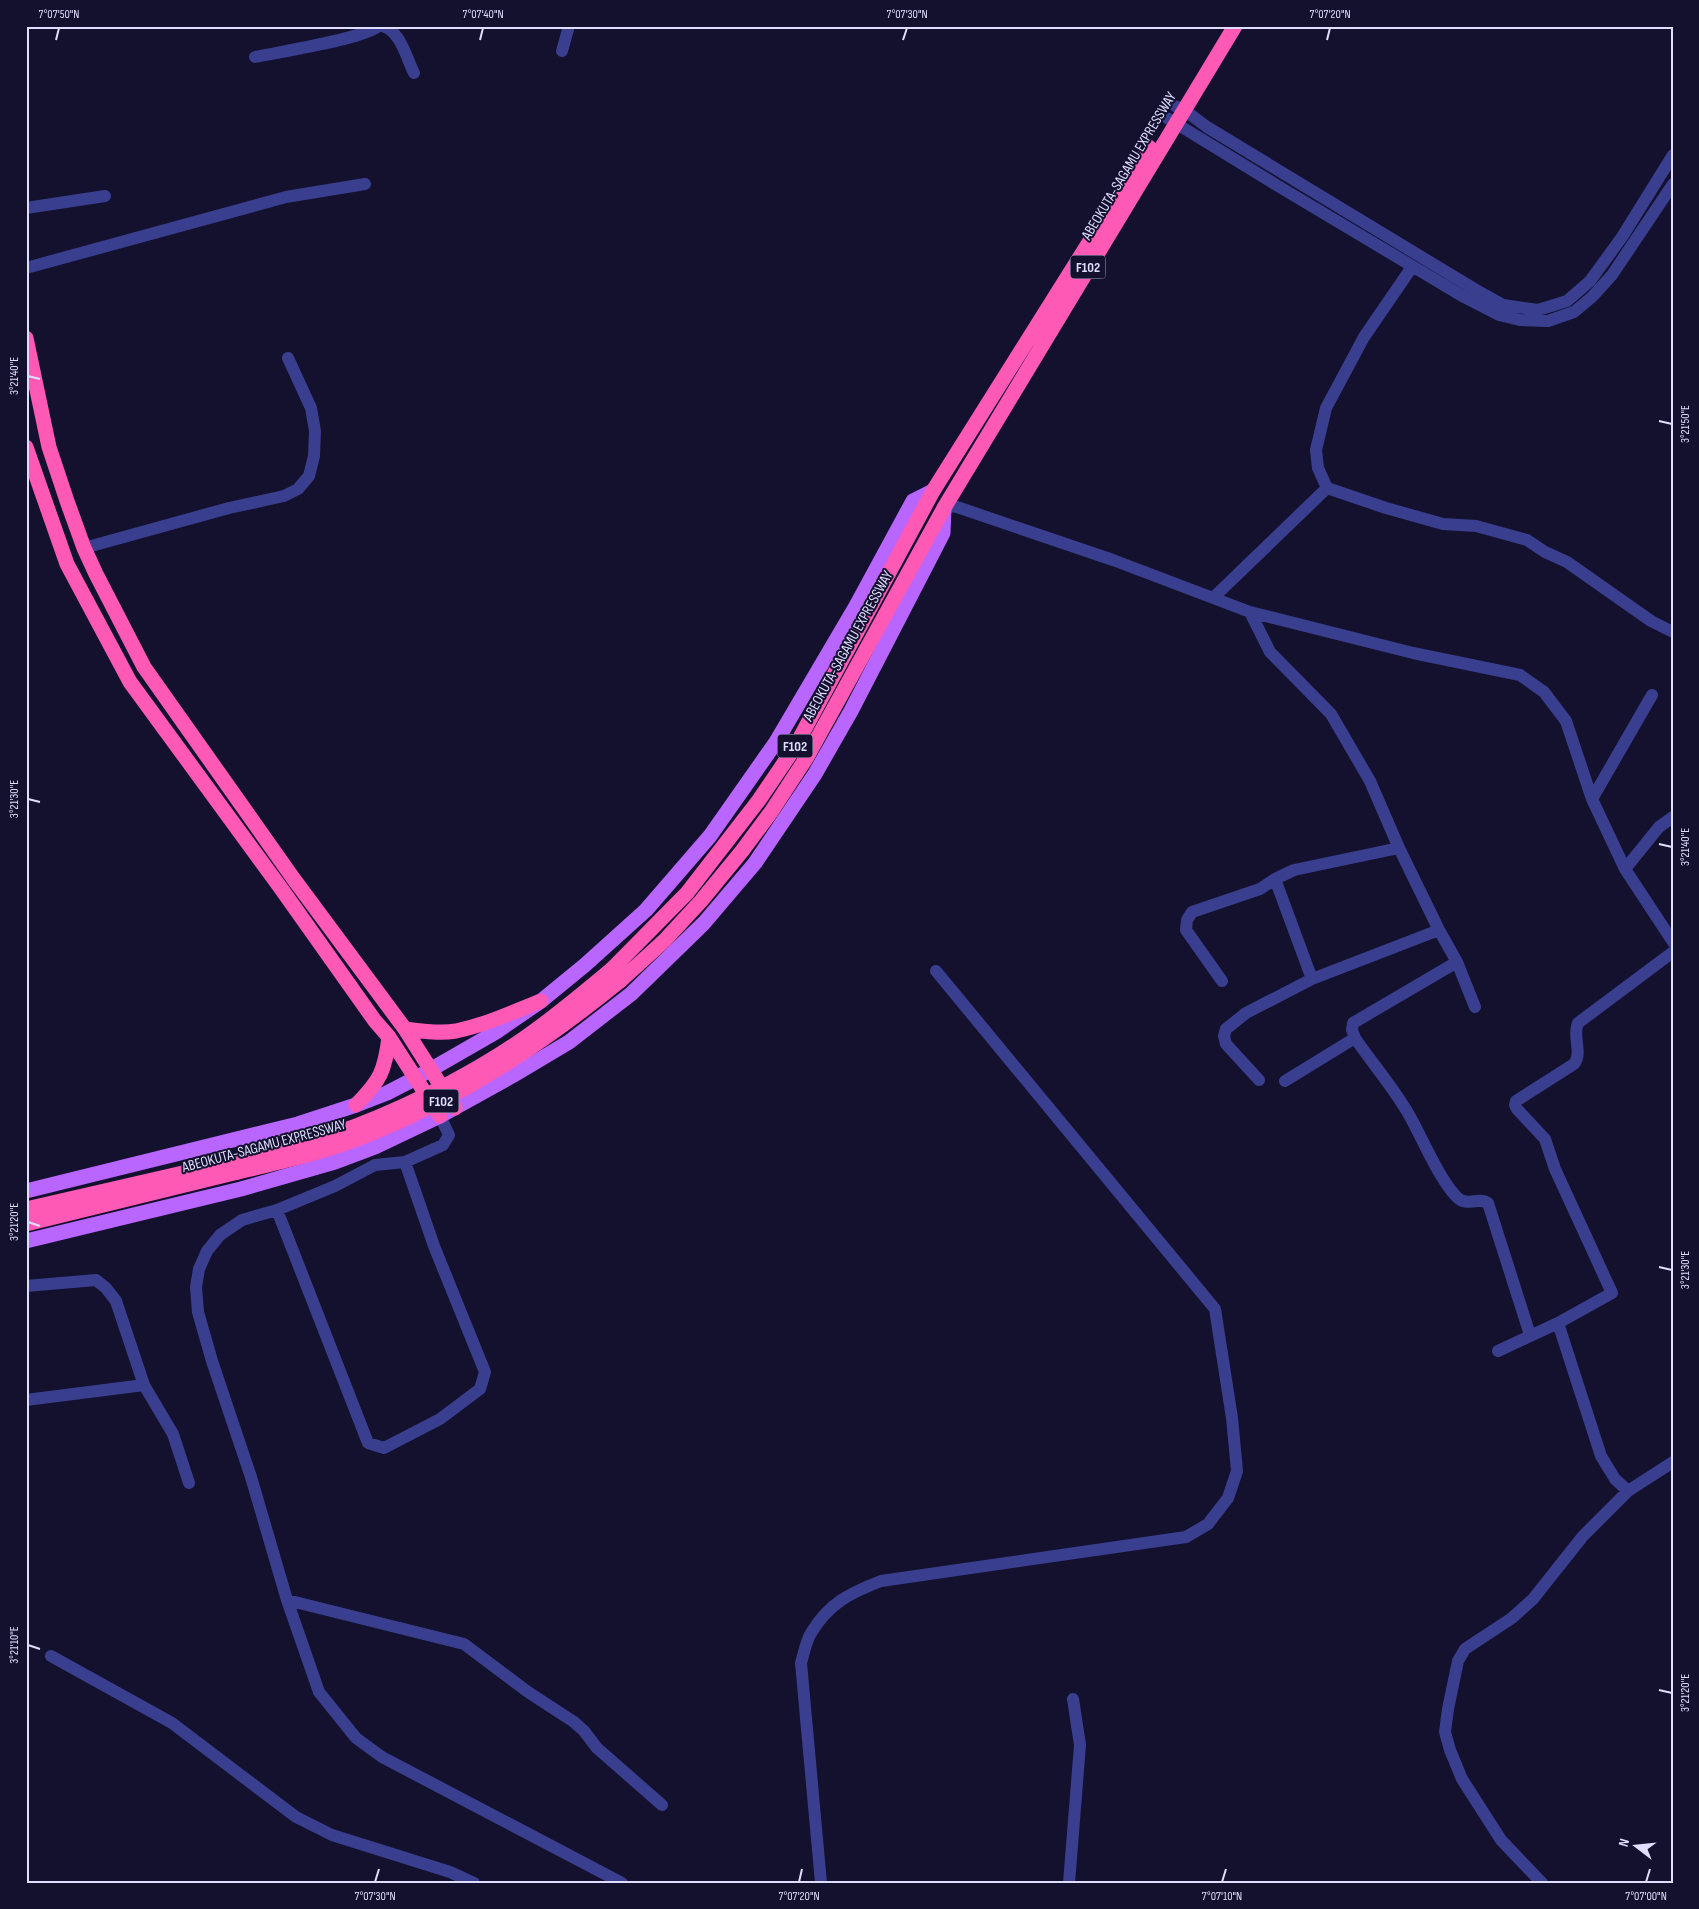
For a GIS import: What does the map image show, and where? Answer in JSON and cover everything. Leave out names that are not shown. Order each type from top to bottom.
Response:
[{"type":"highway","name":"ABEOKUTA-SAGAMU EXPRESSWAY","points":[[26,1224],[237,1166],[357,1126],[431,1092],[497,1055],[664,941],[701,901],[742,851],[771,812],[807,757],[944,508],[1175,114],[1223,26]]},
{"type":"highway","name":"ABEOKUTA-SAGAMU EXPRESSWAY","points":[[616,975],[687,893],[764,793],[795,747],[933,491],[1175,114],[1235,26]]},
{"type":"highway","points":[[26,338],[49,447],[84,548],[144,667],[293,878],[405,1029],[455,1108]]},
{"type":"highway","points":[[27,451],[67,564],[130,682],[375,1021],[389,1037],[440,1116]]},
{"type":"highway","points":[[77,584],[96,574]]},
{"type":"highway","points":[[405,1029],[429,1032],[454,1031],[486,1023],[541,1001]]},
{"type":"highway","points":[[356,1105],[373,1088],[381,1074],[386,1059],[389,1037]]},
{"type":"highway","name":"ABEOKUTA-SAGAMU EXPRESSWAY","points":[[26,1209],[237,1166]]},
{"type":"main road","points":[[26,1191],[298,1124],[356,1105],[387,1093],[416,1078],[496,1032],[541,1001],[585,965],[646,910],[710,836],[776,742],[856,606],[913,501],[933,491]]},
{"type":"main road","points":[[26,1241],[241,1189],[335,1162],[375,1147],[455,1108],[569,1042],[631,994],[704,923],[755,863],[815,774],[943,533],[944,508]]},
{"type":"street","points":[[254,57],[341,40],[373,31],[378,26]]},
{"type":"street","points":[[382,26],[389,28],[395,33],[414,73]]},
{"type":"street","points":[[562,51],[570,26]]},
{"type":"street","points":[[1175,114],[1207,127],[1503,305],[1538,310],[1567,301],[1590,282],[1622,237],[1673,155]]},
{"type":"street","points":[[1175,114],[1278,186],[1464,297],[1499,315],[1520,320],[1548,321],[1574,312],[1592,297],[1612,275],[1673,184]]},
{"type":"street","points":[[26,268],[286,197],[365,184]]},
{"type":"street","points":[[26,208],[105,196]]},
{"type":"street","points":[[1412,266],[1364,337],[1326,408],[1316,450],[1318,468],[1327,488],[1386,508],[1444,524],[1476,526],[1527,540],[1545,552],[1567,562],[1651,621],[1673,632]]},
{"type":"street","points":[[84,548],[228,508],[284,496],[298,488],[309,476],[314,456],[315,431],[311,408],[288,358]]},
{"type":"street","points":[[1213,598],[1327,488]]},
{"type":"street","points":[[944,508],[954,506],[1113,560],[1250,612],[1413,653],[1520,675],[1544,692],[1566,721],[1592,799],[1624,870],[1673,942]]},
{"type":"street","points":[[1250,612],[1270,652],[1332,714],[1370,781],[1439,930],[1457,962],[1475,1007]]},
{"type":"street","points":[[1592,799],[1652,695]]},
{"type":"street","points":[[1624,870],[1659,827],[1673,817]]},
{"type":"street","points":[[1222,981],[1186,930],[1187,920],[1192,912],[1260,889],[1294,870],[1400,848]]},
{"type":"street","points":[[1276,879],[1312,979]]},
{"type":"street","points":[[1259,1080],[1226,1044],[1224,1036],[1226,1028],[1246,1013],[1312,979],[1439,930]]},
{"type":"street","points":[[1498,1351],[1558,1323],[1612,1293],[1555,1168],[1545,1139],[1517,1109],[1516,1101],[1574,1064],[1578,1057],[1576,1030],[1578,1023],[1673,952]]},
{"type":"street","points":[[1457,962],[1353,1023],[1352,1030],[1355,1038],[1407,1111],[1446,1182],[1460,1200],[1466,1202],[1484,1200],[1488,1203],[1530,1336]]},
{"type":"street","points":[[821,1883],[801,1662],[810,1634],[829,1609],[850,1593],[881,1580],[1186,1537],[1208,1524],[1228,1498],[1237,1471],[1232,1418],[1215,1308],[936,971]]},
{"type":"street","points":[[1285,1081],[1355,1038]]},
{"type":"street","points":[[440,1116],[449,1135],[443,1145],[405,1162],[375,1165],[335,1186],[277,1210],[242,1220],[220,1235],[207,1251],[199,1269],[196,1286],[198,1312],[207,1345],[251,1477],[287,1600],[318,1692],[356,1738],[382,1757],[622,1883]]},
{"type":"street","points":[[277,1210],[368,1443],[384,1448],[440,1419],[480,1389],[485,1372],[434,1246],[405,1162]]},
{"type":"street","points":[[26,1286],[96,1280],[106,1288],[116,1301],[144,1385],[173,1434],[189,1483]]},
{"type":"street","points":[[1558,1323],[1600,1456],[1615,1479],[1628,1491]]},
{"type":"street","points":[[26,1400],[144,1385]]},
{"type":"street","points":[[1542,1883],[1501,1840],[1462,1779],[1450,1750],[1446,1732],[1453,1679],[1458,1661],[1465,1649],[1512,1618],[1533,1599],[1583,1536],[1628,1491],[1673,1462]]},
{"type":"street","points":[[287,1600],[464,1644],[528,1692],[574,1722],[597,1748],[662,1805]]},
{"type":"street","points":[[51,1656],[172,1724],[296,1817],[332,1835],[450,1872],[474,1883]]},
{"type":"street","points":[[1069,1883],[1080,1745],[1073,1699]]}]
